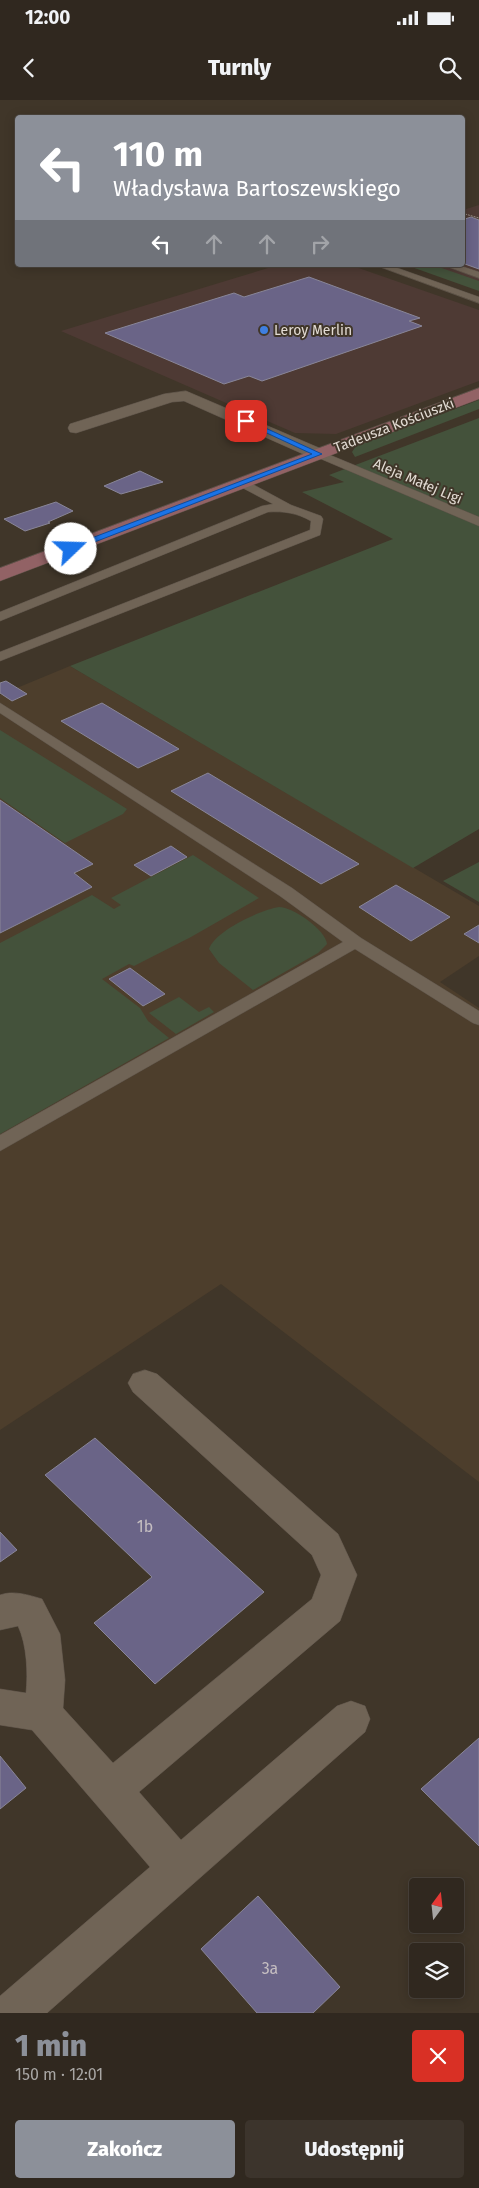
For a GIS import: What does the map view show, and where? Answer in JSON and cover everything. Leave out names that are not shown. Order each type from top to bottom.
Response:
[{"type":"street","name":"Tadeusza Kościuszki","points":[[0,575],[479,393]]},
{"type":"street","points":[[76,428],[170,397],[186,396],[318,454]]},
{"type":"street","points":[[111,1790],[327,1609],[339,1575],[325,1546],[145,1383]]},
{"type":"street","points":[[0,1614],[6,1609],[29,1611],[41,1634],[46,1680],[43,1714]]},
{"type":"street","points":[[0,1707],[43,1714],[179,1869]]},
{"type":"street","points":[[14,2013],[351,1719]]},
{"type":"lane","points":[[386,267],[479,300]]},
{"type":"lane","points":[[454,267],[479,275]]},
{"type":"lane","name":"Aleja Małej Ligi","points":[[318,454],[479,522]]},
{"type":"lane","points":[[0,657],[316,532],[317,519],[301,510],[285,506],[243,483]]},
{"type":"lane","points":[[0,617],[266,509],[285,506]]},
{"type":"lane","points":[[1,710],[286,892],[355,942],[479,1019]]},
{"type":"lane","points":[[0,1144],[355,942]]},
{"type":"path","points":[[465,214],[479,218]]},
{"type":"shaded area","points":[[479,205],[479,287],[419,267],[465,267],[465,209]]},
{"type":"shaded area","points":[[271,267],[356,267],[479,310],[479,381],[336,434],[295,433],[61,331]]},
{"type":"shaded area","points":[[70,666],[479,906],[479,956],[440,982],[479,1008],[479,1482],[221,1284],[0,1430],[0,695]]},
{"type":"green space","points":[[412,267],[439,267],[479,281],[479,291]]},
{"type":"green space","points":[[479,400],[479,409],[355,457],[352,452],[356,446]]},
{"type":"green space","points":[[479,418],[479,829],[413,868],[70,666],[393,539],[302,492],[344,482],[329,475]]},
{"type":"green space","points":[[0,730],[127,809],[123,814],[65,843],[0,798]]},
{"type":"green space","points":[[193,855],[259,898],[191,937],[134,966],[129,964],[102,979],[140,1008],[148,1021],[169,1038],[0,1134],[0,943],[92,895],[114,909],[121,905],[111,898]]},
{"type":"green space","points":[[479,862],[479,902],[443,881]]},
{"type":"green space","points":[[279,907],[292,911],[308,920],[321,932],[327,944],[318,953],[253,990],[219,963],[209,949],[220,935],[239,922],[261,912]]},
{"type":"green space","points":[[179,997],[199,1012],[209,1007],[214,1012],[176,1034],[149,1013]]},
{"type":"building","points":[[471,217],[479,220],[479,269],[465,264],[465,219]]},
{"type":"building","name":"Leroy Merlin","points":[[309,277],[420,318],[409,321],[422,326],[262,381],[249,376],[224,384],[105,333],[234,293],[244,297]]},
{"type":"building","points":[[140,471],[163,482],[121,494],[104,486]]},
{"type":"building","points":[[56,502],[73,511],[48,522],[50,523],[25,531],[4,519]]},
{"type":"building","points":[[6,681],[27,694],[12,701],[0,693],[0,683]]},
{"type":"building","points":[[102,703],[179,749],[138,768],[61,721]]},
{"type":"building","points":[[208,773],[359,864],[321,884],[171,791]]},
{"type":"building","points":[[0,800],[93,864],[74,873],[92,887],[0,933]]},
{"type":"building","points":[[171,846],[187,857],[151,876],[134,865]]},
{"type":"building","points":[[396,885],[450,917],[411,941],[359,907]]},
{"type":"building","points":[[479,925],[479,943],[464,934]]},
{"type":"building","points":[[130,968],[165,994],[143,1006],[109,979]]},
{"type":"building","points":[[95,1438],[264,1592],[155,1684],[94,1623],[152,1577],[45,1475]]},
{"type":"building","points":[[0,1532],[17,1550],[0,1562]]},
{"type":"building","points":[[479,1738],[479,1846],[421,1789]]},
{"type":"building","points":[[0,1756],[26,1788],[0,1809]]},
{"type":"building","points":[[258,1896],[340,1987],[313,2013],[257,2013],[201,1949]]},
{"type":"place","name":"Leroy Merlin","points":[[264,330]]},
{"type":"route","points":[[71,549],[318,454],[246,421]]}]
